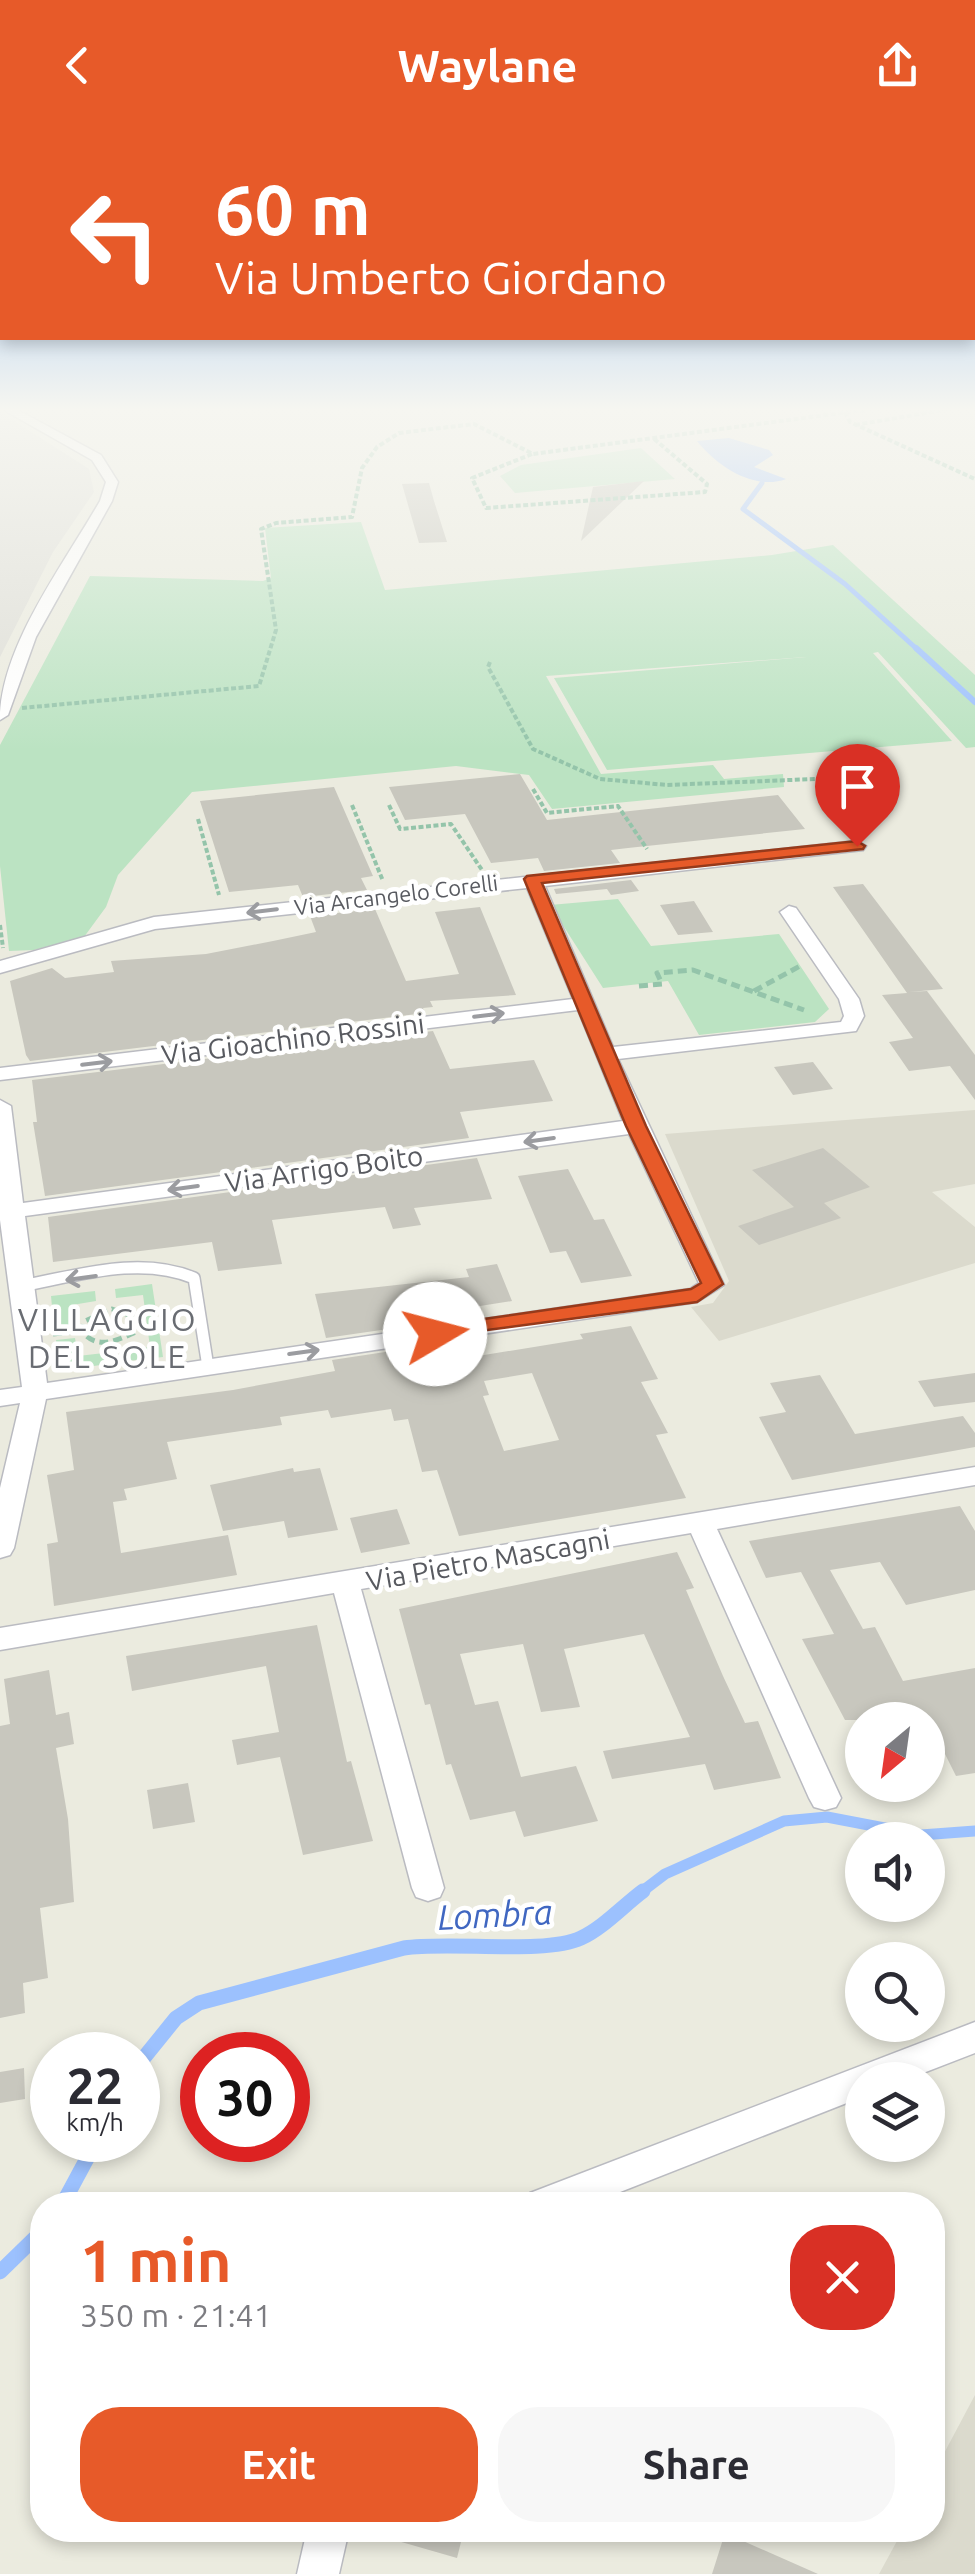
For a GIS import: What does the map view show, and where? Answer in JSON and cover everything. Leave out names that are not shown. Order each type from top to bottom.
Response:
[{"type":"street","points":[[2,713],[29,637],[94,523]]},
{"type":"street","name":"Via Arcangelo Corelli","points":[[0,967],[154,924],[532,879],[857,846]]},
{"type":"street","points":[[0,1398],[697,1295],[712,1284],[636,1126],[532,879]]},
{"type":"street","points":[[606,1054],[849,1027],[854,1016],[849,999],[788,912]]},
{"type":"street","name":"Via Gioachino Rossini","points":[[0,1074],[586,1003]]},
{"type":"street","points":[[0,1106],[6,1212],[22,1286],[34,1392],[0,1548]]},
{"type":"street","name":"Via Arrigo Boito","points":[[6,1212],[636,1126]]},
{"type":"street","name":"Via Pietro Mascagni","points":[[0,1640],[346,1585],[975,1476]]},
{"type":"street","points":[[700,1524],[825,1798]]},
{"type":"street","points":[[346,1585],[428,1888]]},
{"type":"street","points":[[576,2192],[975,2037]]},
{"type":"street","points":[[318,2574],[325,2542]]},
{"type":"lane","points":[[22,1286],[158,1266],[194,1278],[208,1366]]},
{"type":"path","points":[[2,713],[259,686],[276,630],[261,529],[276,523]]},
{"type":"path","points":[[490,662],[488,667],[502,698],[534,750],[600,779],[667,785],[815,779]]},
{"type":"path","points":[[533,789],[547,813],[618,806],[659,866]]},
{"type":"path","points":[[352,805],[389,896]]},
{"type":"path","points":[[389,805],[400,829],[451,824],[489,885]]},
{"type":"path","points":[[198,819],[225,915]]},
{"type":"path","points":[[753,992],[819,956]]},
{"type":"path","points":[[640,986],[662,984],[657,972],[693,970],[849,1027]]},
{"type":"path","points":[[112,1309],[127,1311],[139,1322],[132,1337],[109,1344],[88,1340],[82,1331],[90,1316],[112,1309]]},
{"type":"path","points":[[47,1336],[82,1331]]},
{"type":"shaded area","points":[[0,523],[73,523],[53,552],[0,657]]},
{"type":"shaded area","points":[[975,1110],[975,1184],[932,1192],[975,1227],[975,1263],[719,1341],[691,1307],[713,1303],[729,1281],[665,1134]]},
{"type":"shaded area","points":[[975,2395],[975,2574],[879,2574],[896,2542],[945,2542],[945,2451]]},
{"type":"green space","points":[[361,523],[385,590],[772,555],[833,545],[975,675],[975,747],[966,748],[878,652],[873,653],[952,741],[607,770],[554,678],[806,657],[546,676],[601,774],[713,765],[724,779],[783,774],[784,787],[552,809],[529,775],[456,766],[192,792],[118,875],[106,907],[84,937],[34,950],[9,951],[0,866],[0,745],[90,576],[263,581],[271,578],[265,528]]},
{"type":"green space","points":[[618,899],[651,946],[779,934],[829,1009],[815,1022],[699,1035],[668,981],[603,988],[550,905]]},
{"type":"green space","points":[[152,1284],[163,1357],[127,1361],[126,1350],[150,1347],[143,1295],[116,1298],[115,1289]]},
{"type":"green space","points":[[95,1291],[96,1301],[72,1305],[74,1326],[54,1328],[51,1296]]},
{"type":"green space","points":[[75,1338],[78,1356],[104,1353],[107,1364],[60,1371],[56,1340]]},
{"type":"building","points":[[413,523],[441,523],[447,542],[419,543]]},
{"type":"building","points":[[585,523],[600,523],[581,541]]},
{"type":"building","points":[[520,774],[547,820],[778,795],[805,829],[611,850],[620,863],[544,871],[538,858],[491,863],[465,814],[405,820],[389,787]]},
{"type":"building","points":[[334,787],[373,876],[361,878],[367,890],[303,897],[298,885],[229,892],[200,801]]},
{"type":"building","points":[[631,880],[639,891],[611,895],[607,889],[556,894],[554,889]]},
{"type":"building","points":[[863,884],[943,989],[909,992],[927,991],[975,1055],[975,1100],[950,1066],[909,1071],[889,1042],[913,1038],[882,995],[907,993],[833,887]]},
{"type":"building","points":[[694,901],[713,932],[678,935],[660,905]]},
{"type":"building","points":[[480,907],[516,995],[430,1001],[433,1007],[423,1008],[425,1013],[30,1061],[26,1055],[10,981],[52,968],[65,978],[114,972],[111,961],[206,954],[273,941],[316,932],[310,916],[375,909],[406,981],[459,974],[435,912]]},
{"type":"building","points":[[433,1031],[450,1069],[534,1060],[553,1101],[460,1112],[469,1138],[45,1196],[33,1122],[37,1122],[32,1080]]},
{"type":"building","points":[[813,1062],[833,1089],[793,1095],[774,1067]]},
{"type":"building","points":[[823,1148],[870,1187],[824,1203],[841,1218],[759,1245],[738,1226],[794,1207],[752,1170]]},
{"type":"building","points":[[477,1158],[492,1199],[414,1208],[421,1225],[393,1229],[385,1207],[272,1220],[282,1264],[218,1271],[212,1242],[53,1262],[48,1217]]},
{"type":"building","points":[[568,1169],[594,1220],[604,1219],[632,1276],[581,1283],[566,1251],[550,1253],[518,1176]]},
{"type":"building","points":[[497,1264],[512,1301],[461,1309],[464,1318],[326,1338],[315,1294],[469,1277],[466,1269]]},
{"type":"building","points":[[631,1326],[658,1379],[641,1382],[668,1433],[656,1435],[686,1498],[459,1536],[437,1470],[422,1472],[408,1419],[394,1421],[391,1409],[331,1418],[328,1410],[280,1417],[282,1425],[167,1442],[177,1479],[124,1489],[127,1500],[113,1502],[121,1553],[228,1535],[237,1575],[54,1606],[47,1544],[58,1542],[47,1475],[74,1470],[66,1412],[233,1390],[335,1371],[332,1360],[472,1339],[478,1356],[583,1339],[580,1334]],"holes":[[[532,1373],[559,1440],[504,1451],[483,1396],[489,1395],[484,1381]]]},
{"type":"building","points":[[975,1373],[975,1402],[934,1407],[918,1381]]},
{"type":"building","points":[[820,1375],[855,1434],[963,1416],[975,1433],[975,1447],[792,1480],[759,1417],[786,1412],[770,1383]]},
{"type":"building","points":[[293,1468],[294,1472],[320,1468],[338,1530],[288,1538],[284,1521],[223,1531],[210,1485]]},
{"type":"building","points":[[960,1506],[975,1531],[975,1590],[906,1605],[880,1562],[830,1570],[863,1629],[875,1627],[903,1681],[975,1668],[975,1773],[956,1776],[945,1754],[945,1702],[845,1702],[845,1720],[802,1639],[834,1634],[801,1572],[766,1578],[749,1541]]},
{"type":"building","points":[[397,1509],[410,1544],[361,1553],[350,1518]]},
{"type":"building","points":[[677,1552],[694,1588],[686,1590],[723,1676],[745,1723],[758,1721],[781,1778],[714,1790],[705,1764],[612,1779],[603,1751],[690,1737],[644,1634],[564,1649],[580,1707],[541,1712],[523,1644],[460,1654],[475,1705],[498,1701],[521,1777],[576,1766],[598,1821],[524,1837],[515,1811],[470,1820],[451,1764],[446,1765],[430,1704],[425,1705],[399,1609]]},
{"type":"building","points":[[317,1625],[347,1762],[351,1761],[373,1841],[303,1855],[280,1757],[237,1765],[232,1740],[279,1732],[266,1666],[132,1691],[126,1656]]},
{"type":"building","points":[[49,1670],[56,1715],[69,1712],[74,1744],[56,1748],[68,1819],[74,1902],[40,1908],[48,1978],[23,1983],[25,2013],[0,2018],[0,1726],[10,1724],[4,1679]]},
{"type":"building","points":[[188,1783],[195,1822],[153,1829],[147,1790]]},
{"type":"building","points":[[24,2068],[25,2099],[0,2103],[0,2072]]},
{"type":"building","points":[[401,2542],[461,2542],[457,2558]]},
{"type":"building","points":[[722,2542],[745,2542],[818,2574],[712,2574]]},
{"type":"waterway","points":[[762,523],[845,584],[918,650]]},
{"type":"waterway","points":[[916,648],[975,702]]},
{"type":"waterway","name":"Lombra","points":[[640,1893],[665,1874],[784,1821],[827,1817],[921,1835],[975,1831]]},
{"type":"waterway","name":"Lombra","points":[[160,2038],[176,2018],[199,2003],[404,1948],[565,1943],[597,1928],[643,1891]]},
{"type":"waterway","name":"Lombra","points":[[69,2192],[85,2162]]},
{"type":"waterway","name":"Lombra","points":[[0,2272],[30,2243]]},
{"type":"district","name":"VILLAGGIO DEL SOLE","points":[[108,1338]]},
{"type":"route","points":[[435,1334],[697,1295],[712,1284],[636,1126],[532,879],[857,846]]}]
